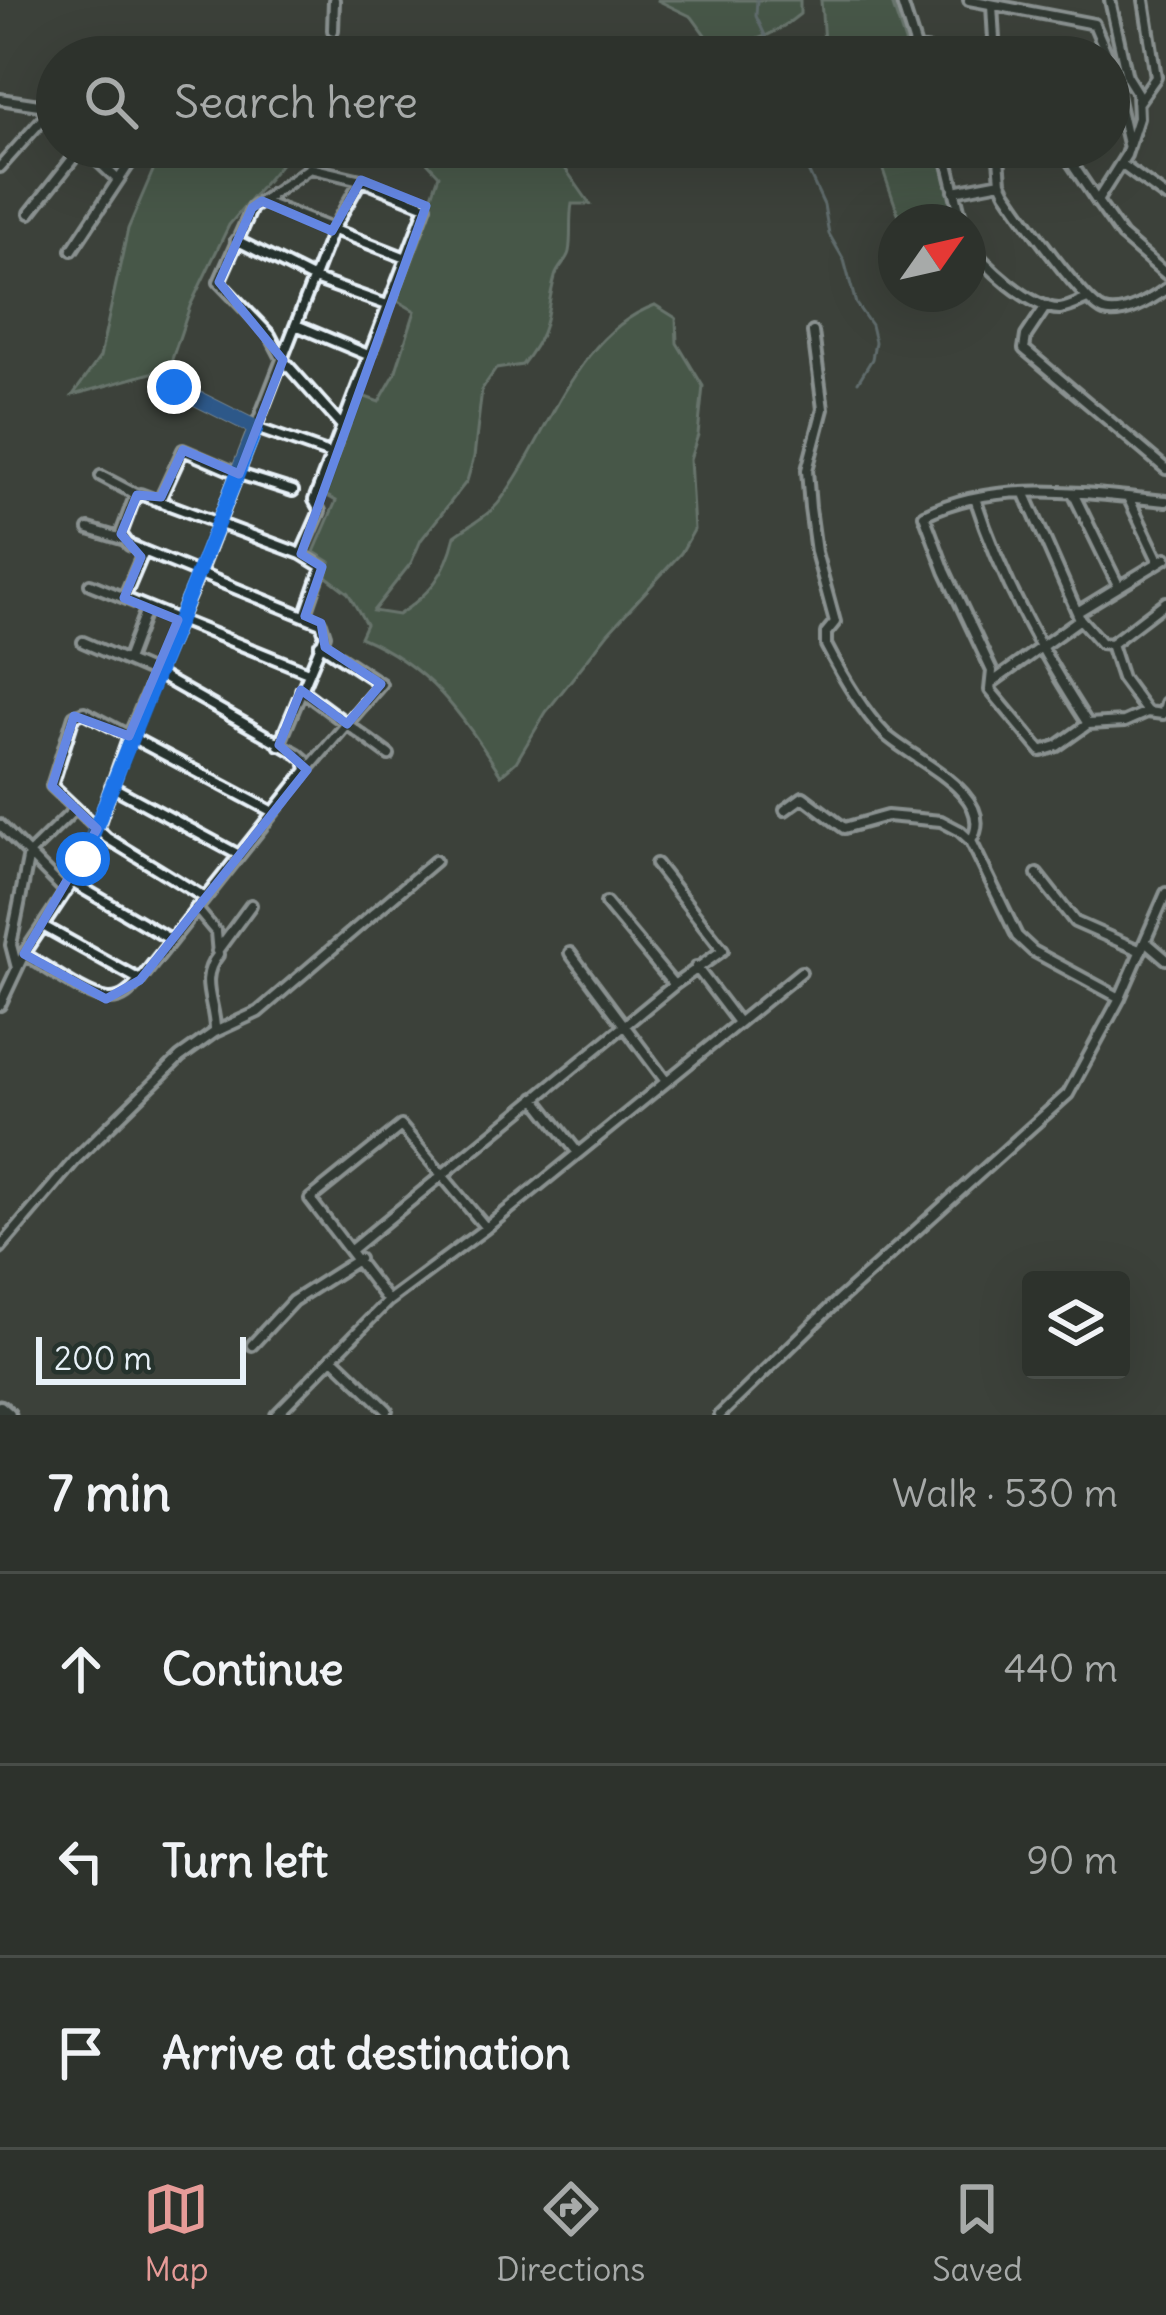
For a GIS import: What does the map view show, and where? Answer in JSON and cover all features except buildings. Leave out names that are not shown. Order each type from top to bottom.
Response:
[{"type":"highway","points":[[0,1408],[8,1415]]},
{"type":"street","points":[[333,30],[334,0]]},
{"type":"street","points":[[901,0],[913,36]]},
{"type":"street","points":[[969,0],[1096,25],[1100,36]]},
{"type":"street","points":[[1054,15],[1056,0]]},
{"type":"street","points":[[1110,0],[1118,36]]},
{"type":"street","points":[[1138,102],[1156,77],[1144,0]]},
{"type":"street","points":[[992,3],[994,36]]},
{"type":"street","points":[[1130,81],[1138,102],[1130,142]]},
{"type":"street","points":[[0,99],[36,105]]},
{"type":"street","points":[[0,167],[36,126]]},
{"type":"street","points":[[30,213],[66,168]]},
{"type":"street","points":[[105,168],[117,179]]},
{"type":"street","points":[[72,250],[125,168]]},
{"type":"street","points":[[301,554],[320,512],[314,500],[330,454],[425,206],[361,180],[310,168],[252,208],[219,283],[269,335],[283,360],[341,425]]},
{"type":"street","points":[[949,168],[957,204]]},
{"type":"street","points":[[1000,168],[1001,182],[1087,299],[1103,311],[1144,302],[1166,289]]},
{"type":"street","points":[[1075,168],[1122,236],[1166,274]]},
{"type":"street","points":[[1097,201],[1118,168]]},
{"type":"street","points":[[1126,168],[1166,197]]},
{"type":"street","points":[[0,1005],[4,988],[72,882],[97,829],[332,231],[361,180]]},
{"type":"street","points":[[954,191],[1001,182]]},
{"type":"street","points":[[262,201],[406,258]]},
{"type":"street","points":[[236,240],[314,279],[387,305]]},
{"type":"street","points":[[986,262],[1001,278],[1046,306],[1062,308],[1087,299]]},
{"type":"street","points":[[1046,306],[1026,336],[1024,349],[1166,469]]},
{"type":"street","points":[[296,325],[368,356]]},
{"type":"street","points":[[813,332],[823,409],[807,470],[817,552],[835,622],[827,630],[826,642],[880,729],[945,775],[967,801],[976,816],[977,832],[971,841]]},
{"type":"street","points":[[174,387],[256,428],[330,454]]},
{"type":"street","points":[[160,500],[183,450],[293,491]]},
{"type":"street","points":[[101,476],[137,495],[301,554],[322,567],[305,616]]},
{"type":"street","points":[[1073,491],[1118,585]]},
{"type":"street","points":[[994,681],[925,520],[927,512],[975,498],[1073,491],[1166,501]]},
{"type":"street","points":[[1025,494],[1079,615],[1101,643],[1112,644],[1166,602]]},
{"type":"street","points":[[123,539],[121,533],[137,495]]},
{"type":"street","points":[[975,498],[991,547],[1039,648],[1088,724]]},
{"type":"street","points":[[1129,498],[1162,559],[1118,585],[994,681],[990,689],[1041,752],[1088,724],[1124,722],[1147,712],[1163,714],[1166,703]]},
{"type":"street","points":[[89,529],[321,623],[325,629],[320,644],[280,745]]},
{"type":"street","points":[[124,598],[144,551]]},
{"type":"street","points":[[90,584],[308,672]]},
{"type":"street","points":[[127,660],[147,608]]},
{"type":"street","points":[[83,641],[157,674],[305,760],[307,770]]},
{"type":"street","points":[[24,954],[106,999],[123,996],[140,980],[381,685],[320,644]]},
{"type":"street","points":[[1112,644],[1122,678],[1147,712]]},
{"type":"street","points":[[301,690],[389,755]]},
{"type":"street","points":[[205,898],[97,829],[74,810],[52,781],[74,716],[84,712],[273,812]]},
{"type":"street","points":[[111,786],[239,855]]},
{"type":"street","points":[[785,810],[802,797],[844,828],[873,818],[941,821],[971,841],[1017,936],[1034,951],[1120,998]]},
{"type":"street","points":[[17,968],[11,945],[29,854],[74,810]]},
{"type":"street","points":[[0,826],[66,892]]},
{"type":"street","points":[[0,1248],[75,1160],[180,1057],[215,1032],[258,1012],[435,861]]},
{"type":"street","points":[[352,1249],[696,967],[724,950],[656,864]]},
{"type":"street","points":[[1037,874],[1076,922],[1141,951]]},
{"type":"street","points":[[72,882],[171,940]]},
{"type":"street","points":[[720,1415],[833,1305],[1055,1108],[1078,1078],[1120,998],[1166,893]]},
{"type":"street","points":[[606,903],[674,985]]},
{"type":"street","points":[[215,1032],[206,980],[218,951],[251,905]]},
{"type":"street","points":[[196,908],[216,932],[218,951]]},
{"type":"street","points":[[43,926],[140,980]]},
{"type":"street","points":[[1145,941],[1166,959]]},
{"type":"street","points":[[570,953],[665,1080]]},
{"type":"street","points":[[696,967],[737,1021]]},
{"type":"street","points":[[277,1415],[388,1301],[486,1228],[801,972]]},
{"type":"street","points":[[535,1098],[578,1153]]},
{"type":"street","points":[[388,1301],[310,1199],[401,1126],[486,1228]]},
{"type":"street","points":[[253,1345],[292,1301],[359,1259]]},
{"type":"street","points":[[332,1357],[387,1410]]},
{"type":"highlighted area","points":[[361,180],[426,206],[301,554],[322,567],[305,616],[321,623],[325,647],[381,684],[347,724],[301,690],[279,745],[307,770],[140,980],[106,999],[24,954],[97,829],[52,786],[74,716],[129,736],[178,620],[124,598],[141,557],[121,534],[137,495],[161,497],[183,450],[239,474],[283,360],[219,282],[252,208],[262,201],[332,231]]},
{"type":"green space","points":[[657,0],[800,0],[800,14],[763,36],[706,36],[692,17]]},
{"type":"green space","points":[[821,0],[891,0],[903,36],[824,36]]},
{"type":"green space","points":[[154,168],[277,168],[229,225],[190,306],[169,368],[73,395],[100,357],[128,229]]},
{"type":"green space","points":[[432,168],[565,168],[590,204],[572,204],[569,252],[556,274],[539,340],[522,365],[496,369],[482,389],[467,481],[373,611],[398,615],[428,591],[447,561],[455,536],[500,501],[583,363],[627,319],[655,305],[676,318],[677,343],[703,386],[698,435],[690,459],[694,530],[681,553],[608,633],[546,712],[516,762],[501,775],[457,712],[425,677],[360,637],[366,624],[348,593],[327,577],[330,562],[314,552],[336,501],[320,492],[357,394],[379,402],[395,374],[415,311],[396,300],[439,175]]},
{"type":"green space","points":[[882,168],[944,168],[953,204],[895,204]]},
{"type":"waterway","points":[[757,0],[756,16],[765,36]]},
{"type":"waterway","points":[[807,168],[824,205],[829,234],[844,260],[856,304],[871,325],[872,359],[858,382]]},
{"type":"route","points":[[83,859],[256,428],[174,387]]}]
